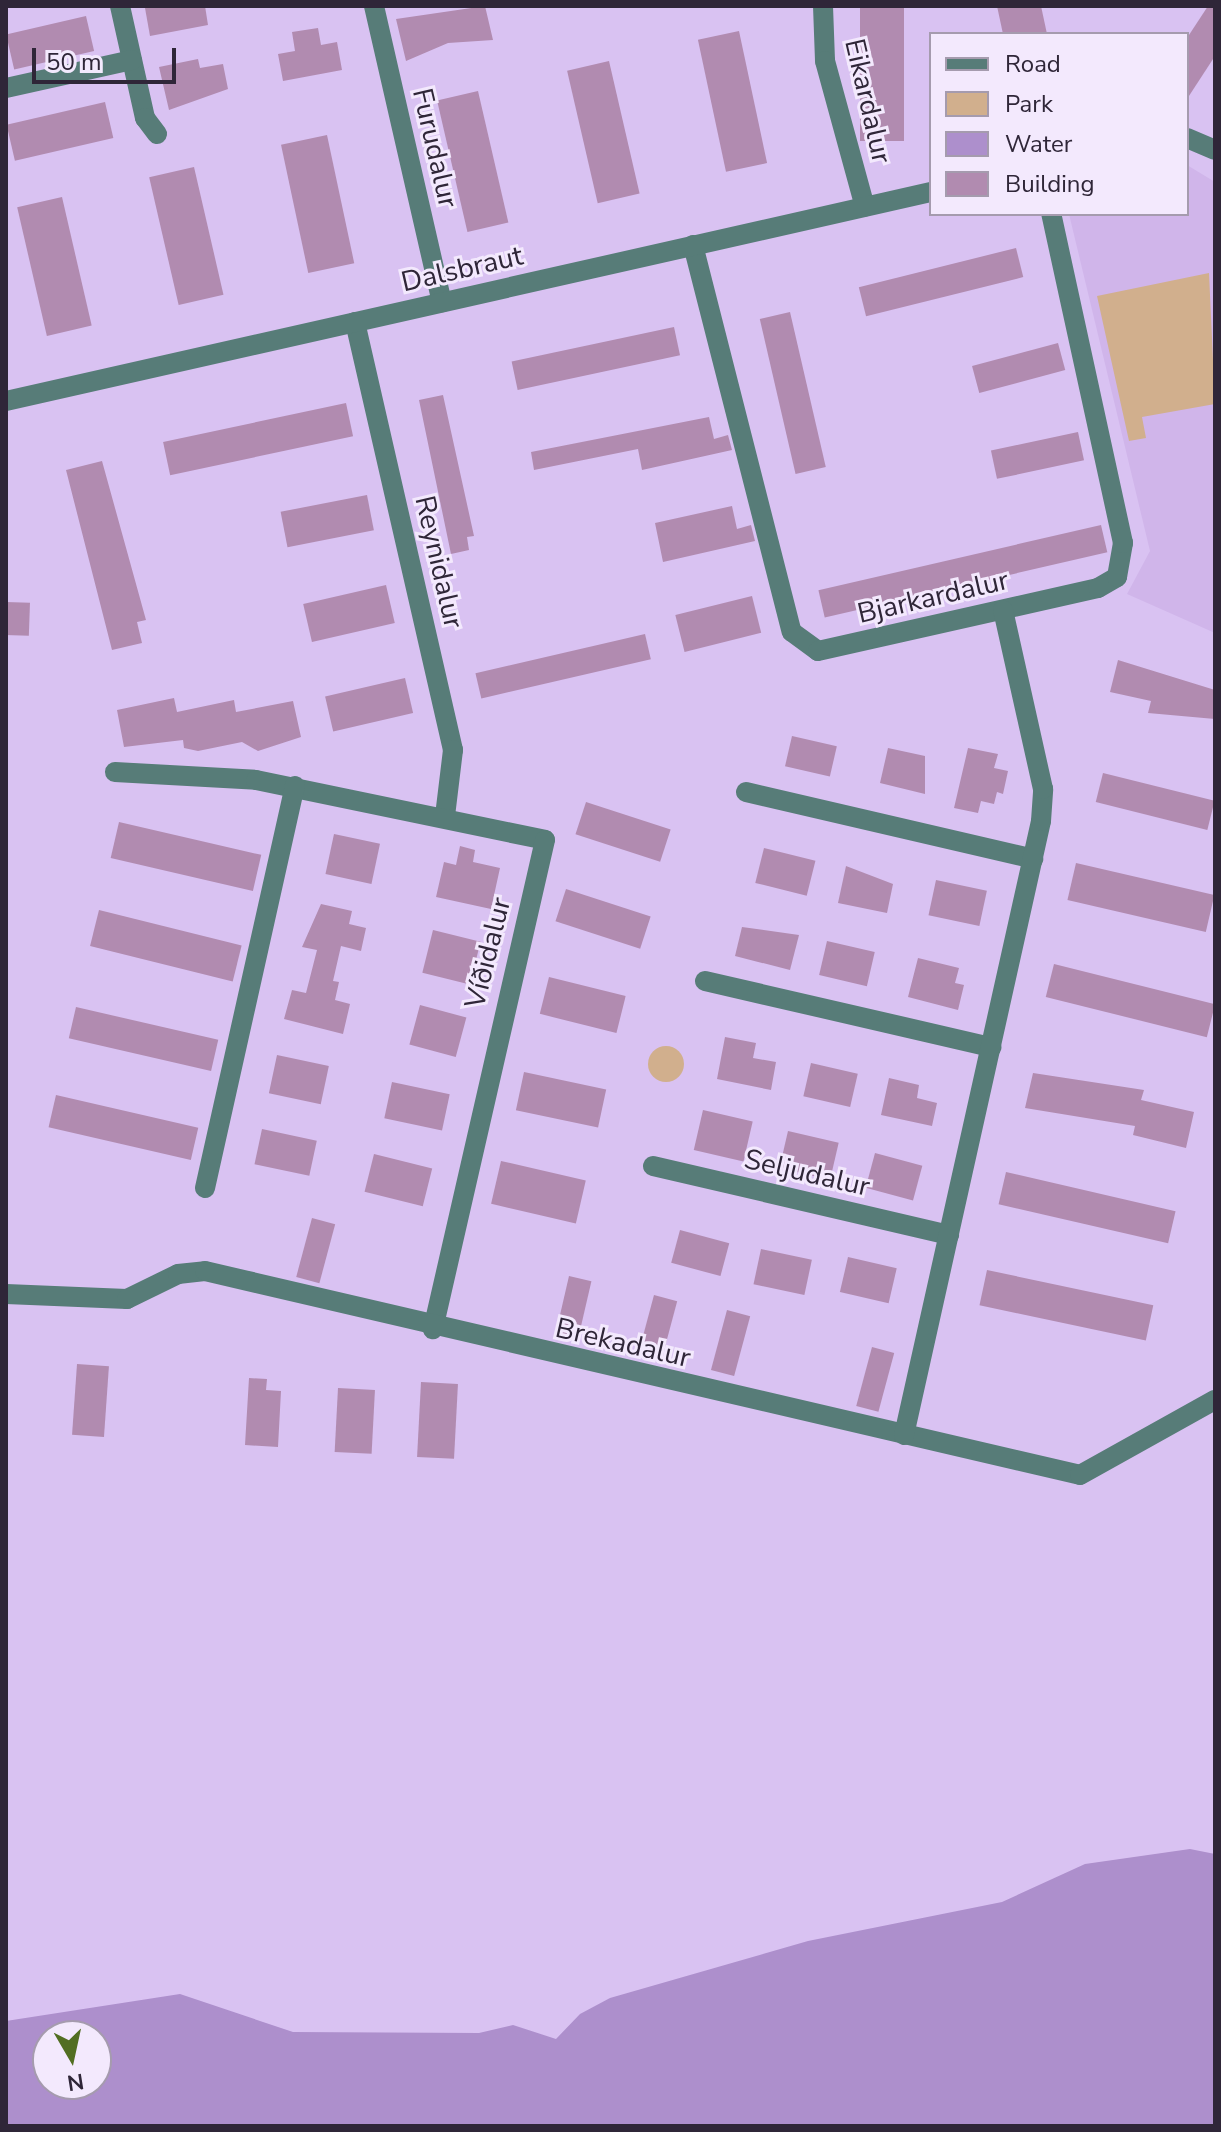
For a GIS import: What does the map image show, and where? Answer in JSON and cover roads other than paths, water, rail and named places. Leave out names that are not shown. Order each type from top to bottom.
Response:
[{"type":"street","points":[[120,6],[145,118],[157,134]]},
{"type":"street","name":"Furudalur","points":[[374,6],[442,302]]},
{"type":"street","name":"Eikardalur","points":[[823,6],[825,61],[865,207]]},
{"type":"street","points":[[6,88],[132,60]]},
{"type":"street","points":[[1189,139],[1215,150]]},
{"type":"street","name":"Dalsbraut","points":[[6,401],[929,192]]},
{"type":"street","name":"Bjarkardalur","points":[[693,245],[799,643],[825,650],[1098,588],[1125,562],[1051,216]]},
{"type":"street","name":"Reynidalur","points":[[355,322],[453,750],[445,816]]},
{"type":"street","points":[[904,1435],[1033,859],[1043,789],[1003,610]]},
{"type":"street","name":"Víðidalur","points":[[115,772],[295,786],[545,840],[433,1329]]},
{"type":"street","points":[[205,1188],[295,786]]},
{"type":"street","points":[[746,792],[1033,859]]},
{"type":"street","points":[[705,981],[992,1047]]},
{"type":"street","name":"Seljudalur","points":[[653,1166],[949,1235]]},
{"type":"street","name":"Brekadalur","points":[[6,1294],[127,1299],[178,1274],[205,1271],[433,1329],[1080,1475],[1215,1400]]},
{"type":"water","points":[[1190,1849],[1215,1854],[1215,2126],[6,2126],[6,2021],[180,1994],[293,2032],[479,2033],[513,2025],[556,2039],[580,2014],[610,1998],[808,1941],[1002,1902],[1085,1864]]}]
